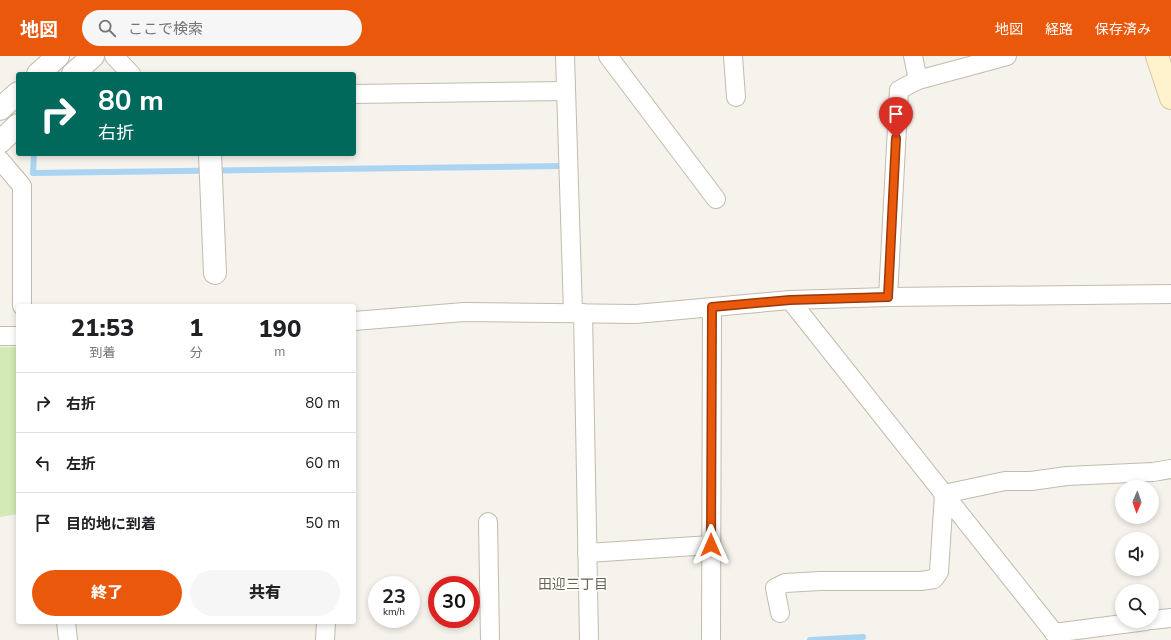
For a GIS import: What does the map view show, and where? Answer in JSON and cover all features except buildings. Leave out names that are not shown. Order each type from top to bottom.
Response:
[{"type":"main road","points":[[1157,56],[1171,98]]},
{"type":"street","points":[[40,72],[58,56]]},
{"type":"street","points":[[75,72],[92,56]]},
{"type":"street","points":[[114,56],[129,72]]},
{"type":"street","points":[[565,56],[565,91],[578,313],[589,640]]},
{"type":"street","points":[[608,56],[716,199]]},
{"type":"street","points":[[733,56],[736,97]]},
{"type":"street","points":[[913,56],[918,80]]},
{"type":"street","points":[[888,297],[899,90],[918,80],[1007,56]]},
{"type":"street","points":[[356,94],[565,91]]},
{"type":"street","points":[[0,109],[16,95]]},
{"type":"street","points":[[0,142],[16,127]]},
{"type":"street","points":[[0,160],[22,186],[22,304]]},
{"type":"street","points":[[211,165],[214,273]]},
{"type":"street","points":[[356,321],[464,312],[636,314],[790,300],[888,297],[1171,294]]},
{"type":"street","points":[[790,300],[1057,636],[1115,626]]},
{"type":"street","points":[[711,640],[712,307]]},
{"type":"street","points":[[0,336],[16,336]]},
{"type":"street","points":[[944,494],[1005,481],[1031,481],[1067,476],[1152,472],[1171,468]]},
{"type":"street","points":[[780,613],[775,588],[786,584],[820,581],[921,581],[934,579],[939,572],[944,494]]},
{"type":"street","points":[[488,522],[490,640]]},
{"type":"street","points":[[587,553],[711,545]]},
{"type":"street","points":[[1159,619],[1171,618]]},
{"type":"street","points":[[66,624],[68,640]]},
{"type":"street","points":[[326,624],[326,640]]},
{"type":"green space","points":[[0,347],[16,347],[16,514],[0,517]]},
{"type":"waterway","points":[[34,156],[33,173],[565,166]]},
{"type":"waterway","points":[[810,640],[863,637]]},
{"type":"district","name":"田迎三丁目","points":[[573,584]]},
{"type":"route","points":[[711,545],[712,307],[790,300],[888,297],[896,138]]}]
